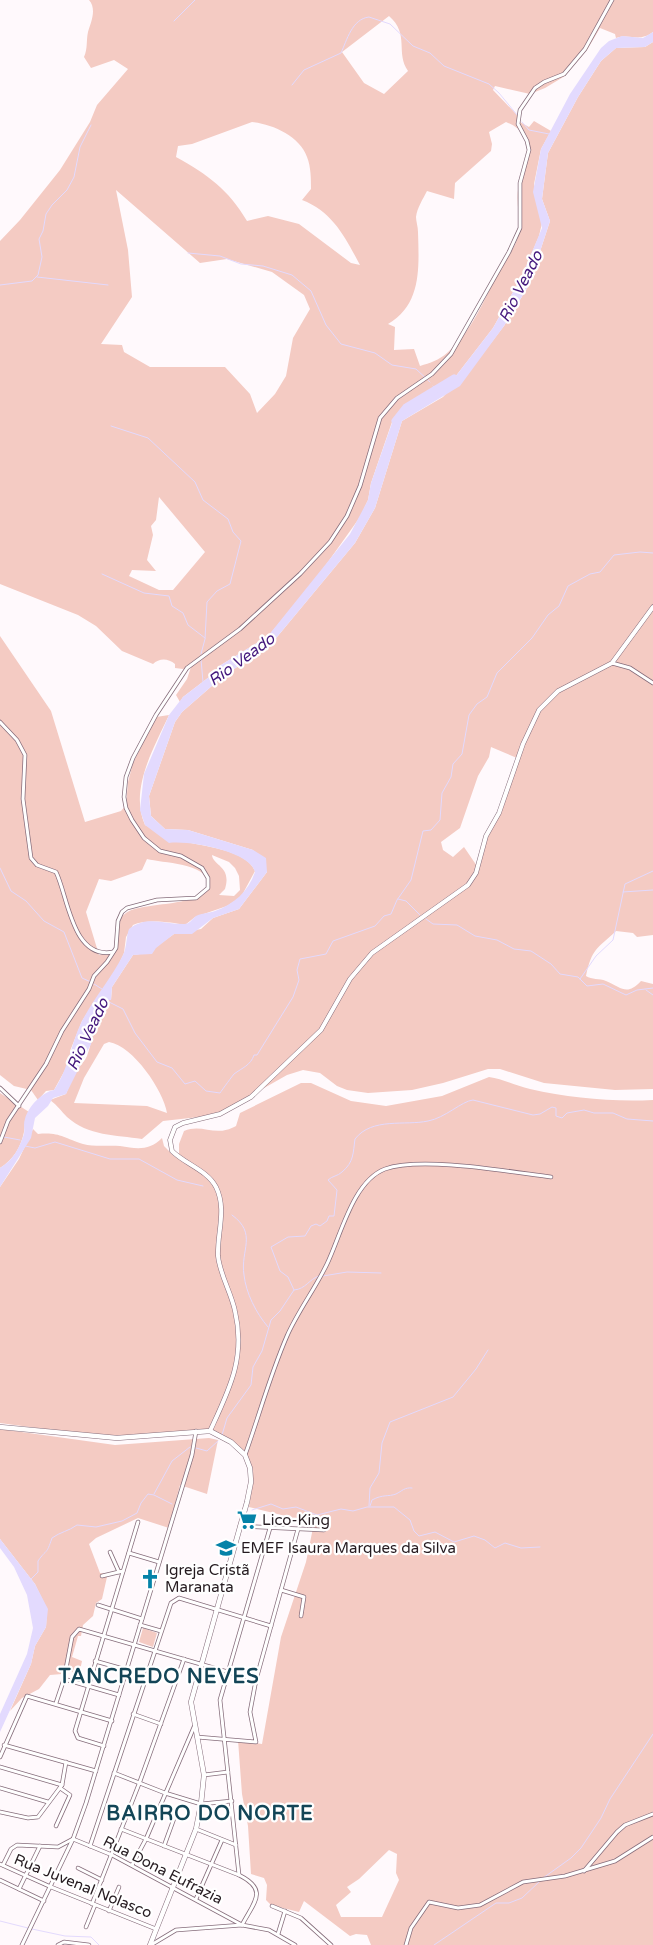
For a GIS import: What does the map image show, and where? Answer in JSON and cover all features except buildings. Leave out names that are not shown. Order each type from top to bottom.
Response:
[{"type":"main road","points":[[0,1427],[117,1438],[210,1431],[231,1442],[245,1455],[250,1468],[251,1482],[240,1526],[200,1664],[191,1702],[204,1775],[202,1804],[196,1829],[151,1945]]},
{"type":"street","points":[[0,1142],[5,1126],[46,1064],[62,1032],[89,989],[94,976],[107,962],[113,952],[118,941],[119,918],[124,909],[157,900],[196,898],[205,892],[208,886],[208,876],[202,868],[181,856],[160,851],[144,838],[126,808],[124,797],[126,777],[133,758],[156,715],[187,668],[240,629],[300,574],[330,542],[347,516],[360,486],[380,418],[397,398],[432,374],[451,354],[509,252],[520,228],[520,183],[529,150],[527,141],[518,124],[520,110],[535,88],[564,74],[590,42],[612,0]]},
{"type":"street","points":[[210,1431],[235,1375],[238,1357],[238,1327],[235,1311],[219,1264],[221,1215],[218,1192],[209,1178],[172,1151],[170,1140],[172,1131],[179,1124],[228,1111],[251,1097],[321,1030],[350,979],[372,952],[468,885],[479,866],[486,836],[499,813],[524,744],[539,710],[558,691],[612,663],[653,607]]},
{"type":"street","points":[[612,663],[630,668],[653,683]]},
{"type":"street","points":[[0,722],[17,740],[24,755],[26,765],[23,799],[31,858],[37,864],[56,872],[70,917],[86,943],[96,952],[113,952]]},
{"type":"street","points":[[0,1088],[19,1106]]},
{"type":"street","points":[[245,1455],[287,1335],[327,1264],[361,1190],[372,1176],[394,1167],[430,1166],[466,1167],[551,1177]]},
{"type":"street","points":[[22,1945],[73,1839],[104,1746],[192,1455],[196,1431]]},
{"type":"street","points":[[104,1746],[76,1737],[75,1731],[112,1609],[121,1571],[138,1522]]},
{"type":"street","points":[[240,1526],[324,1530]]},
{"type":"street","points":[[240,1875],[220,1704],[270,1528]]},
{"type":"street","points":[[196,1737],[256,1742],[250,1712],[256,1680],[298,1529]]},
{"type":"street","points":[[110,1552],[121,1571]]},
{"type":"street","points":[[129,1552],[159,1562]]},
{"type":"street","points":[[102,1576],[121,1571]]},
{"type":"street","points":[[281,1590],[304,1597],[301,1616]]},
{"type":"street","points":[[90,1846],[171,1603],[179,1598],[271,1626]]},
{"type":"street","points":[[98,1604],[142,1619]]},
{"type":"street","points":[[140,1625],[161,1631]]},
{"type":"street","points":[[56,1703],[64,1679],[72,1637],[76,1631],[83,1630],[256,1680]]},
{"type":"street","points":[[86,1927],[184,1659]]},
{"type":"street","points":[[95,1662],[127,1670]]},
{"type":"street","points":[[64,1679],[119,1695]]},
{"type":"street","points":[[0,1756],[27,1696],[112,1720]]},
{"type":"street","points":[[133,1714],[161,1724]]},
{"type":"street","points":[[132,1866],[146,1839],[194,1727]]},
{"type":"street","points":[[4,1745],[96,1771]]},
{"type":"street","points":[[0,1812],[35,1818],[41,1814],[48,1802],[61,1787],[66,1762]]},
{"type":"street","points":[[0,1767],[61,1787],[70,1795],[56,1826]]},
{"type":"street","points":[[204,1775],[228,1772]]},
{"type":"street","points":[[114,1773],[139,1784],[202,1804],[232,1801]]},
{"type":"street","points":[[0,1788],[48,1802]]},
{"type":"street","points":[[164,1846],[176,1813]]},
{"type":"street","points":[[584,1871],[625,1825],[653,1814]]},
{"type":"street","points":[[121,1829],[250,1880],[257,1888],[258,1893],[242,1925]]},
{"type":"street","points":[[196,1829],[236,1845]]},
{"type":"street","points":[[406,1945],[411,1928],[429,1902],[458,1908],[470,1908],[485,1903],[523,1882],[565,1876],[621,1858],[653,1837]]},
{"type":"street","points":[[1,1865],[15,1845],[58,1847],[73,1839]]},
{"type":"street","name":"Rua Dona Eufrazia","points":[[73,1839],[112,1855],[242,1925]]},
{"type":"street","points":[[196,1900],[222,1840]]},
{"type":"street","points":[[19,1889],[40,1846]]},
{"type":"street","name":"Rua Juvenal Nolasco","points":[[1,1865],[51,1888],[157,1929]]},
{"type":"street","points":[[78,1868],[102,1880]]},
{"type":"street","points":[[0,1880],[44,1901]]},
{"type":"street","points":[[109,1911],[119,1887]]},
{"type":"street","points":[[272,1906],[301,1918],[331,1945]]},
{"type":"street","points":[[278,1934],[285,1910]]},
{"type":"street","points":[[151,1945],[169,1933],[183,1928],[242,1925],[264,1928],[278,1934],[294,1945]]},
{"type":"street","points":[[58,1945],[68,1942],[89,1945]]},
{"type":"shaded area","points":[[89,0],[653,0],[653,32],[648,35],[643,37],[626,36],[616,38],[615,34],[600,28],[587,50],[565,76],[545,88],[530,94],[495,86],[493,90],[520,118],[520,122],[529,127],[534,121],[551,131],[541,149],[534,184],[542,223],[539,236],[522,276],[493,328],[452,381],[402,412],[392,422],[371,483],[368,500],[360,517],[323,569],[268,636],[221,665],[213,674],[183,697],[180,702],[176,695],[187,679],[191,667],[175,668],[175,664],[164,659],[153,664],[122,651],[96,626],[78,615],[0,584],[0,241],[20,220],[60,170],[90,122],[97,105],[128,69],[114,60],[91,68],[84,57],[93,16]],"holes":[[[389,16],[399,30],[402,57],[408,71],[384,94],[364,83],[342,52]],[[252,122],[268,125],[292,137],[303,150],[310,169],[311,189],[302,200],[313,205],[330,218],[343,235],[360,265],[351,263],[299,224],[268,216],[247,221],[225,191],[198,170],[176,157],[178,146],[192,144]],[[506,122],[517,128],[524,135],[527,143],[527,152],[518,190],[519,227],[517,240],[476,316],[463,336],[444,355],[420,366],[414,349],[394,350],[395,327],[388,324],[399,316],[407,306],[416,284],[419,258],[416,217],[418,210],[427,191],[454,199],[455,183],[491,151],[492,144],[489,132]],[[116,190],[200,263],[227,259],[272,272],[304,295],[310,309],[293,338],[286,376],[275,394],[257,413],[250,394],[225,367],[150,367],[124,352],[122,345],[101,344],[132,297],[128,250]],[[159,497],[205,552],[173,590],[159,590],[129,576],[132,570],[156,571],[147,560],[153,535],[151,526],[156,520]]]},
{"type":"shaded area","points":[[653,42],[653,935],[637,937],[633,933],[616,931],[593,954],[586,976],[603,980],[624,989],[632,988],[641,981],[653,984],[653,1089],[615,1090],[544,1083],[500,1069],[488,1069],[443,1083],[412,1090],[368,1093],[347,1090],[337,1086],[320,1073],[303,1070],[287,1075],[217,1115],[163,1121],[142,1139],[103,1134],[84,1128],[67,1117],[50,1100],[66,1094],[74,1075],[87,1056],[95,1019],[100,1006],[103,1000],[111,1000],[112,987],[133,955],[147,953],[174,934],[201,929],[213,918],[239,909],[267,872],[253,850],[188,830],[165,829],[151,816],[149,796],[175,722],[182,712],[221,678],[272,643],[355,543],[375,508],[402,421],[443,397],[481,356],[504,326],[529,285],[550,221],[542,199],[548,153],[578,97],[601,61],[616,48],[645,47]],"holes":[[[491,747],[517,758],[498,815],[485,843],[479,869],[464,847],[453,857],[443,850],[441,842],[460,828],[478,776],[489,757]],[[109,1042],[118,1045],[128,1052],[146,1070],[160,1093],[167,1113],[147,1106],[74,1103],[84,1078],[104,1044]]]},
{"type":"shaded area","points":[[0,636],[51,711],[85,822],[121,811],[126,805],[128,782],[133,763],[156,717],[169,715],[145,769],[140,797],[145,825],[176,840],[233,853],[250,864],[255,871],[241,897],[227,906],[195,917],[185,925],[151,922],[133,925],[126,937],[124,953],[118,966],[82,1021],[70,1051],[70,1061],[54,1090],[46,1091],[38,1100],[31,1090],[14,1086],[0,1075]],"holes":[[[212,855],[229,862],[235,868],[239,876],[240,890],[234,896],[219,895],[225,889],[226,876]],[[147,859],[183,865],[200,871],[206,876],[208,883],[205,891],[198,897],[134,909],[126,913],[118,924],[115,949],[111,953],[99,955],[86,912],[99,879],[111,881],[142,870]]]},
{"type":"shaded area","points":[[489,1077],[530,1089],[560,1095],[607,1100],[653,1100],[653,1945],[371,1945],[367,1935],[356,1934],[350,1936],[304,1901],[299,1912],[271,1905],[266,1900],[267,1885],[264,1878],[251,1874],[248,1826],[242,1794],[238,1740],[262,1744],[281,1637],[306,1562],[314,1523],[249,1507],[252,1473],[244,1451],[212,1433],[119,1439],[0,1423],[0,1187],[19,1159],[33,1129],[38,1134],[57,1135],[83,1144],[132,1148],[147,1147],[162,1138],[164,1146],[175,1157],[179,1153],[179,1144],[184,1131],[197,1129],[222,1131],[229,1129],[236,1126],[240,1113],[301,1083],[311,1083],[351,1101],[386,1106],[442,1096]],"holes":[[[389,1850],[397,1854],[396,1873],[399,1880],[382,1917],[341,1917],[336,1905],[351,1892],[347,1887],[359,1879]]]},
{"type":"shaded area","points":[[0,1093],[29,1112],[19,1148],[13,1157],[0,1168]]},
{"type":"shaded area","points":[[0,1429],[115,1445],[209,1438],[218,1440],[207,1494],[180,1485],[169,1528],[138,1518],[96,1538],[89,1544],[100,1573],[107,1574],[107,1577],[102,1599],[96,1603],[93,1616],[83,1625],[81,1636],[78,1636],[72,1657],[82,1661],[79,1675],[64,1669],[62,1674],[50,1675],[39,1689],[22,1698],[10,1711],[31,1664],[35,1646],[46,1627],[47,1609],[35,1584],[0,1539]]},
{"type":"shaded area","points":[[143,1628],[157,1633],[153,1647],[139,1642]]},
{"type":"water","points":[[653,32],[653,42],[645,47],[616,48],[601,61],[578,97],[548,153],[542,199],[550,221],[529,285],[504,326],[460,386],[402,421],[375,508],[355,543],[272,643],[221,678],[182,712],[175,722],[149,796],[151,816],[165,829],[188,830],[253,850],[266,858],[267,872],[239,909],[213,918],[192,934],[174,934],[156,948],[152,954],[133,955],[112,987],[111,1000],[103,1000],[100,1005],[91,1044],[66,1094],[53,1098],[48,1106],[35,1118],[31,1138],[0,1187],[0,1168],[12,1158],[18,1149],[24,1134],[24,1123],[29,1110],[36,1101],[49,1091],[54,1090],[59,1082],[81,1023],[123,955],[129,929],[142,922],[149,921],[186,924],[196,916],[222,908],[240,896],[255,872],[251,865],[231,853],[203,845],[169,843],[145,825],[140,810],[144,774],[169,715],[183,697],[213,674],[221,665],[268,636],[350,534],[368,500],[371,483],[392,423],[402,412],[452,381],[493,328],[522,276],[542,228],[533,192],[541,149],[570,94],[601,48],[609,41],[622,36],[643,38]]},
{"type":"water","points":[[0,1539],[35,1584],[48,1609],[46,1627],[35,1646],[31,1664],[0,1732],[0,1714],[27,1654],[33,1628],[27,1595],[14,1567],[0,1548]]},
{"type":"waterway","points":[[174,21],[195,0]]},
{"type":"waterway","points":[[292,85],[304,70],[341,53],[354,26],[369,17],[390,24],[413,46],[430,53],[444,66],[489,84],[518,116]]},
{"type":"waterway","points":[[522,122],[529,130],[549,134]]},
{"type":"waterway","points":[[0,285],[32,281],[38,275],[42,257],[39,239],[43,231],[46,214],[67,190],[74,177],[80,147],[91,125]]},
{"type":"waterway","points":[[188,253],[220,256],[241,264],[263,266],[292,275],[311,291],[326,325],[341,344],[375,353],[392,365],[416,369],[430,382]]},
{"type":"waterway","points":[[37,277],[108,285]]},
{"type":"waterway","name":"Rio Veado","points":[[395,421],[406,407],[454,378]]},
{"type":"waterway","name":"Rio Veado","points":[[433,386],[436,390]]},
{"type":"waterway","points":[[111,426],[148,438],[195,482],[203,500],[228,519],[233,532],[241,541],[230,584],[217,591],[207,602],[205,639],[201,654]]},
{"type":"waterway","points":[[107,1001],[123,1009],[135,1033],[157,1062],[172,1068],[185,1084],[195,1081],[206,1091],[220,1093],[234,1074],[248,1064],[254,1055],[257,1055],[293,997],[299,980],[297,970],[300,959],[326,954],[333,941],[375,926],[384,916],[391,914],[397,900],[411,880],[423,831],[431,830],[440,820],[442,793],[451,777],[453,764],[462,754],[469,715],[477,704],[487,697],[497,673],[532,638],[548,615],[559,606],[568,586],[590,574],[600,572],[614,555],[640,552],[653,553]]},
{"type":"waterway","points":[[102,574],[144,593],[169,596],[172,606],[183,613],[188,625],[205,638]]},
{"type":"waterway","points":[[201,659],[203,682]]},
{"type":"waterway","points":[[0,868],[11,891],[26,901],[44,921],[64,932],[82,978],[91,982]]},
{"type":"waterway","points":[[580,979],[596,956],[613,940],[625,884],[653,871]]},
{"type":"waterway","points":[[623,892],[653,890]]},
{"type":"waterway","points":[[398,899],[406,901],[420,915]]},
{"type":"waterway","points":[[426,919],[433,924],[457,925],[475,936],[497,940],[514,949],[531,951],[551,964],[560,974],[578,977],[587,986],[603,984],[626,995],[637,990],[653,988]]},
{"type":"waterway","points":[[94,984],[102,989]]},
{"type":"waterway","points":[[646,990],[653,995]]},
{"type":"waterway","points":[[294,1290],[288,1277],[280,1271],[271,1247],[288,1237],[305,1236],[311,1226],[316,1224],[320,1226],[327,1221],[329,1216],[334,1216],[337,1190],[328,1180],[349,1165],[355,1139],[362,1132],[370,1128],[380,1125],[428,1121],[441,1117],[464,1103],[473,1100],[533,1115],[540,1114],[552,1107],[556,1108],[556,1116],[562,1118],[567,1113],[584,1110],[594,1113],[613,1113],[627,1119],[653,1121]]},
{"type":"waterway","points":[[4,1137],[20,1140]]},
{"type":"waterway","points":[[25,1146],[35,1148],[55,1142],[110,1159],[139,1159],[177,1180],[203,1186]]},
{"type":"waterway","points":[[232,1215],[240,1222],[246,1236],[243,1266],[249,1296],[259,1316],[268,1327]]},
{"type":"waterway","points":[[323,1276],[347,1272],[381,1273]]},
{"type":"waterway","points":[[222,1435],[227,1418],[251,1385],[253,1367],[262,1351],[271,1320],[280,1311],[294,1290],[302,1288],[319,1276]]},
{"type":"waterway","points":[[369,1506],[370,1488],[379,1473],[382,1443],[390,1422],[453,1397],[476,1369],[488,1350]]},
{"type":"waterway","points":[[196,1448],[207,1451],[218,1441]]},
{"type":"waterway","points":[[154,1494],[172,1461],[190,1447]]},
{"type":"waterway","points":[[370,1506],[372,1500],[376,1498],[393,1495],[412,1488]]},
{"type":"waterway","points":[[31,1579],[38,1572],[38,1561],[47,1550],[52,1538],[58,1534],[77,1525],[96,1527],[122,1521],[137,1513],[141,1503],[148,1494],[172,1504]]},
{"type":"waterway","points":[[252,1510],[271,1504],[283,1509],[296,1507],[317,1515],[341,1509],[353,1511],[367,1507],[394,1507],[410,1520],[414,1531],[419,1536],[435,1532],[454,1542],[474,1536],[485,1540],[495,1548],[505,1543],[521,1548],[540,1547]]},
{"type":"waterway","points":[[543,1878],[571,1858],[581,1848],[601,1818],[610,1799],[653,1734]]},
{"type":"waterway","points":[[434,1945],[496,1903],[509,1903],[522,1898],[540,1881]]},
{"type":"waterway","points":[[0,1921],[28,1928]]},
{"type":"waterway","points":[[32,1929],[65,1936],[91,1937],[99,1945]]},
{"type":"place","name":"Lico-King","points":[[247,1520]]},
{"type":"place","name":"EMEF Isaura Marques da Silva","points":[[226,1548]]},
{"type":"place","name":"Igreja Cristã Maranata","points":[[150,1579]]},
{"type":"district","name":"TANCREDO NEVES","points":[[159,1676]]},
{"type":"district","name":"BAIRRO DO NORTE","points":[[210,1813]]}]
